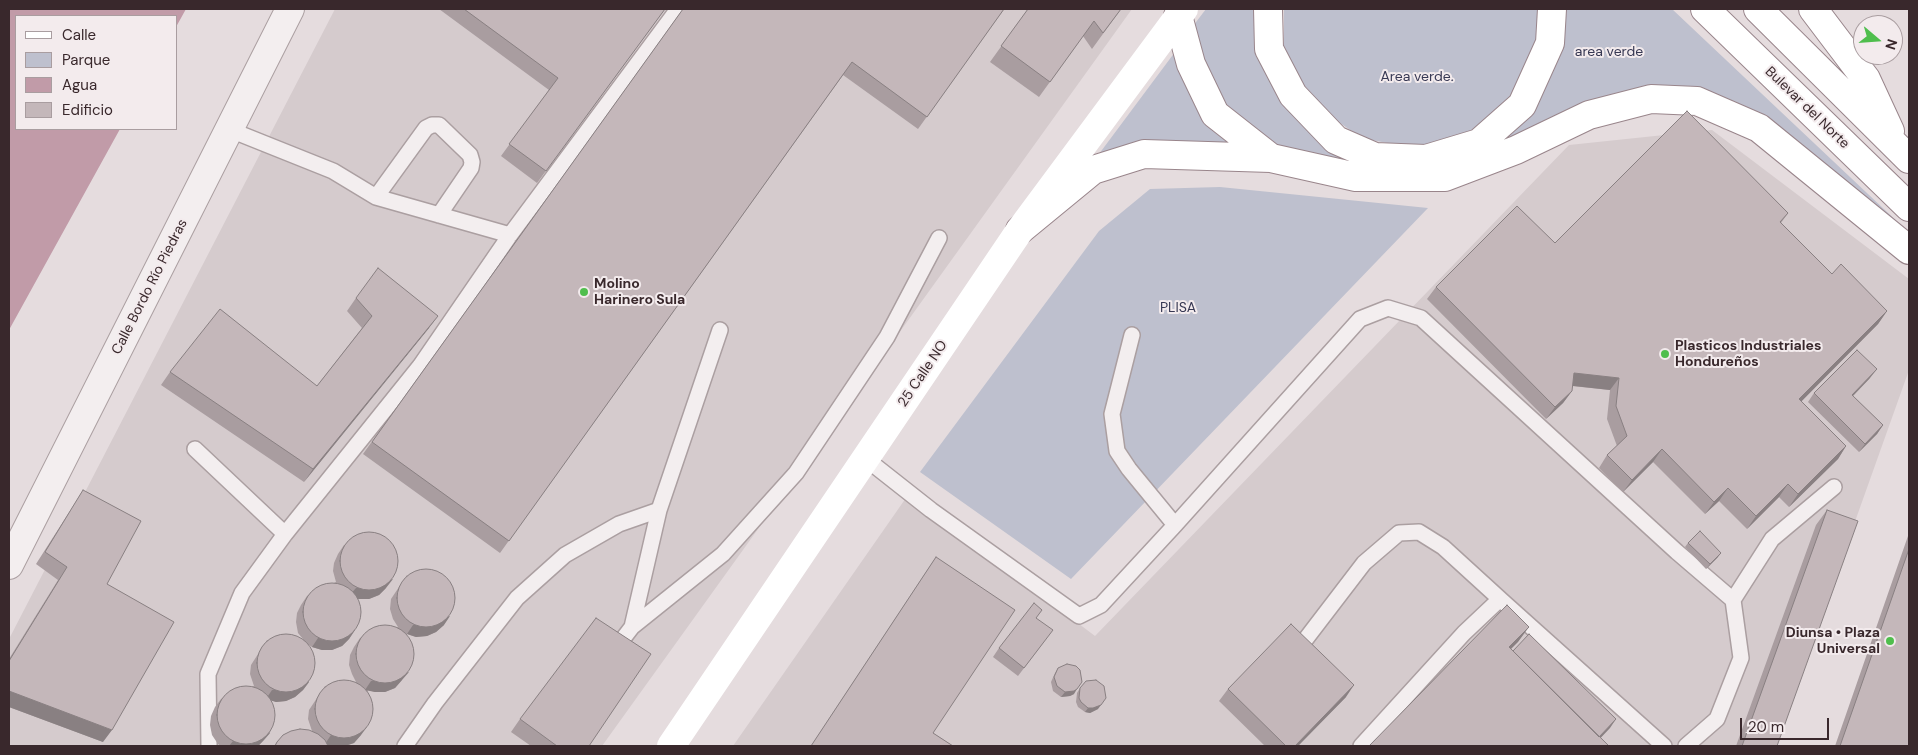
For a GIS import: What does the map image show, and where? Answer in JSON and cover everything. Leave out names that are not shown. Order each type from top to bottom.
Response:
[{"type":"main road","points":[[1268,9],[1269,49],[1293,95],[1336,140],[1375,157],[1426,159],[1478,143],[1522,105],[1550,42],[1552,9]]},
{"type":"main road","name":"Bulevar del Norte","points":[[1706,9],[1909,207]]},
{"type":"main road","points":[[1758,9],[1904,153]]},
{"type":"main road","points":[[1813,9],[1866,79],[1904,153]]},
{"type":"main road","points":[[1181,12],[1191,64],[1215,114],[1271,158]]},
{"type":"main road","name":"25 Calle NO","points":[[671,746],[1020,230],[1181,12]]},
{"type":"main road","points":[[1020,230],[1094,170],[1144,154],[1271,158],[1356,178],[1445,177],[1516,150],[1589,115],[1651,99],[1698,102],[1759,128],[1909,250]]},
{"type":"street","name":"Calle Bordo Río Piedras","points":[[9,565],[290,9]]},
{"type":"lane","points":[[209,746],[208,674],[242,593],[285,534],[420,366],[510,235],[678,9]]},
{"type":"lane","points":[[376,197],[426,128],[432,125],[439,125],[470,155],[472,162],[472,168],[439,215]]},
{"type":"lane","points":[[228,129],[333,171],[376,197],[510,235]]},
{"type":"lane","points":[[603,664],[632,627],[722,554],[796,473],[887,337],[939,238]]},
{"type":"lane","points":[[866,458],[931,510],[1079,616],[1101,605],[1360,319],[1388,308],[1421,318],[1732,600],[1741,658],[1716,719],[1686,746]]},
{"type":"lane","points":[[632,627],[659,510],[720,330]]},
{"type":"lane","points":[[1132,335],[1112,414],[1117,451],[1175,525]]},
{"type":"lane","points":[[195,449],[285,534]]},
{"type":"lane","points":[[1732,600],[1772,539],[1834,487]]},
{"type":"lane","points":[[405,746],[517,598],[565,555],[619,524],[659,510]]},
{"type":"lane","points":[[1302,644],[1364,563],[1399,533],[1419,532],[1443,547],[1664,746]]},
{"type":"lane","points":[[1362,746],[1464,634],[1500,599]]},
{"type":"shaded area","name":"Molino Harinero Sula","points":[[335,9],[1132,9],[602,746],[9,746],[9,639]]},
{"type":"shaded area","points":[[1712,130],[1909,279],[1909,370],[1775,746],[733,746],[908,495],[1095,636],[1569,145]]},
{"type":"green space","points":[[1206,9],[1256,9],[1256,33],[1367,166],[1274,145],[1226,106],[1203,62],[1193,26]]},
{"type":"green space","name":"Area verde.","points":[[1284,9],[1540,9],[1538,40],[1513,95],[1475,130],[1426,146],[1387,143],[1362,138],[1334,119],[1300,82],[1284,47]]},
{"type":"green space","name":"area verde","points":[[1564,9],[1672,9],[1904,228],[1763,116],[1695,88],[1492,147],[1534,107],[1564,40]]},
{"type":"green space","points":[[1175,52],[1184,82],[1206,123],[1236,146],[1144,141],[1099,154]]},
{"type":"green space","name":"PLISA","points":[[1220,187],[1428,208],[1071,579],[920,472],[1099,231],[1150,189]]},
{"type":"water","points":[[9,9],[186,9],[178,23],[178,15],[15,15],[15,130],[119,130],[9,330]]},
{"type":"building","points":[[464,9],[665,9],[546,171],[509,144],[558,78]]},
{"type":"building","name":"Molino Harinero Sula","points":[[683,9],[1004,9],[927,117],[852,62],[509,541],[372,442]]},
{"type":"building","points":[[1028,9],[1121,9],[1103,33],[1094,21],[1050,82],[1001,46]]},
{"type":"building","name":"Plasticos Industriales Hondureños","points":[[1687,111],[1788,213],[1780,222],[1832,274],[1841,264],[1887,311],[1799,399],[1846,446],[1798,494],[1788,484],[1756,516],[1728,488],[1714,502],[1662,449],[1632,480],[1607,455],[1627,436],[1616,406],[1619,378],[1574,373],[1572,391],[1555,407],[1436,287],[1517,206],[1555,243]]},
{"type":"building","points":[[378,268],[438,316],[313,469],[170,372],[220,309],[317,386],[372,316],[356,298]]},
{"type":"building","points":[[1857,350],[1877,369],[1852,395],[1883,425],[1865,444],[1814,393]]},
{"type":"building","points":[[83,490],[141,521],[107,584],[174,622],[112,730],[9,691],[9,661],[67,567],[45,552]]},
{"type":"building","points":[[1827,510],[1858,521],[1777,746],[1742,746]]},
{"type":"building","points":[[1700,531],[1721,553],[1710,564],[1688,543]]},
{"type":"building","points":[[363,532],[375,532],[390,540],[398,555],[398,567],[390,582],[375,590],[363,590],[348,582],[340,567],[340,555],[348,540]]},
{"type":"building","name":"Diunsa • Plaza Universal","points":[[1909,549],[1909,746],[1840,746]]},
{"type":"building","points":[[936,557],[1015,610],[933,733],[953,746],[811,746]]},
{"type":"building","points":[[420,569],[432,569],[447,577],[455,592],[455,604],[447,619],[432,627],[420,627],[405,619],[397,604],[397,592],[405,577]]},
{"type":"building","points":[[326,583],[338,583],[353,591],[361,606],[361,618],[353,633],[338,641],[326,641],[311,633],[303,618],[303,606],[311,591]]},
{"type":"building","points":[[1034,603],[1042,610],[1036,618],[1053,630],[1024,668],[999,648]]},
{"type":"building","points":[[1507,605],[1529,627],[1509,647],[1609,746],[1369,746]]},
{"type":"building","points":[[596,618],[651,654],[589,746],[557,746],[520,719]]},
{"type":"building","points":[[1291,624],[1354,685],[1295,746],[1286,746],[1228,689]]},
{"type":"building","points":[[379,625],[391,625],[406,633],[414,648],[414,660],[406,675],[391,683],[379,683],[364,675],[356,660],[356,648],[364,633]]},
{"type":"building","points":[[280,634],[292,634],[307,642],[315,657],[315,669],[307,684],[292,692],[280,692],[265,684],[257,669],[257,657],[265,642]]},
{"type":"building","points":[[1529,634],[1616,719],[1599,737],[1513,651]]},
{"type":"building","points":[[1067,664],[1076,666],[1080,670],[1082,682],[1074,691],[1065,692],[1057,686],[1054,677],[1058,668]]},
{"type":"building","points":[[338,680],[350,680],[365,688],[373,703],[373,715],[365,730],[350,738],[338,738],[323,730],[315,715],[315,703],[323,688]]},
{"type":"building","points":[[1096,680],[1104,686],[1106,698],[1101,705],[1088,708],[1079,698],[1080,688],[1086,681]]},
{"type":"building","points":[[240,686],[252,686],[267,694],[275,709],[275,721],[267,736],[252,744],[240,744],[225,736],[217,721],[217,709],[225,694]]},
{"type":"building","points":[[300,729],[318,734],[325,740],[328,746],[275,746],[283,735]]},
{"type":"place","name":"Molino Harinero Sula","points":[[584,292]]},
{"type":"place","name":"Plasticos Industriales Hondureños","points":[[1665,354]]},
{"type":"place","name":"Diunsa • Plaza Universal","points":[[1890,641]]}]
